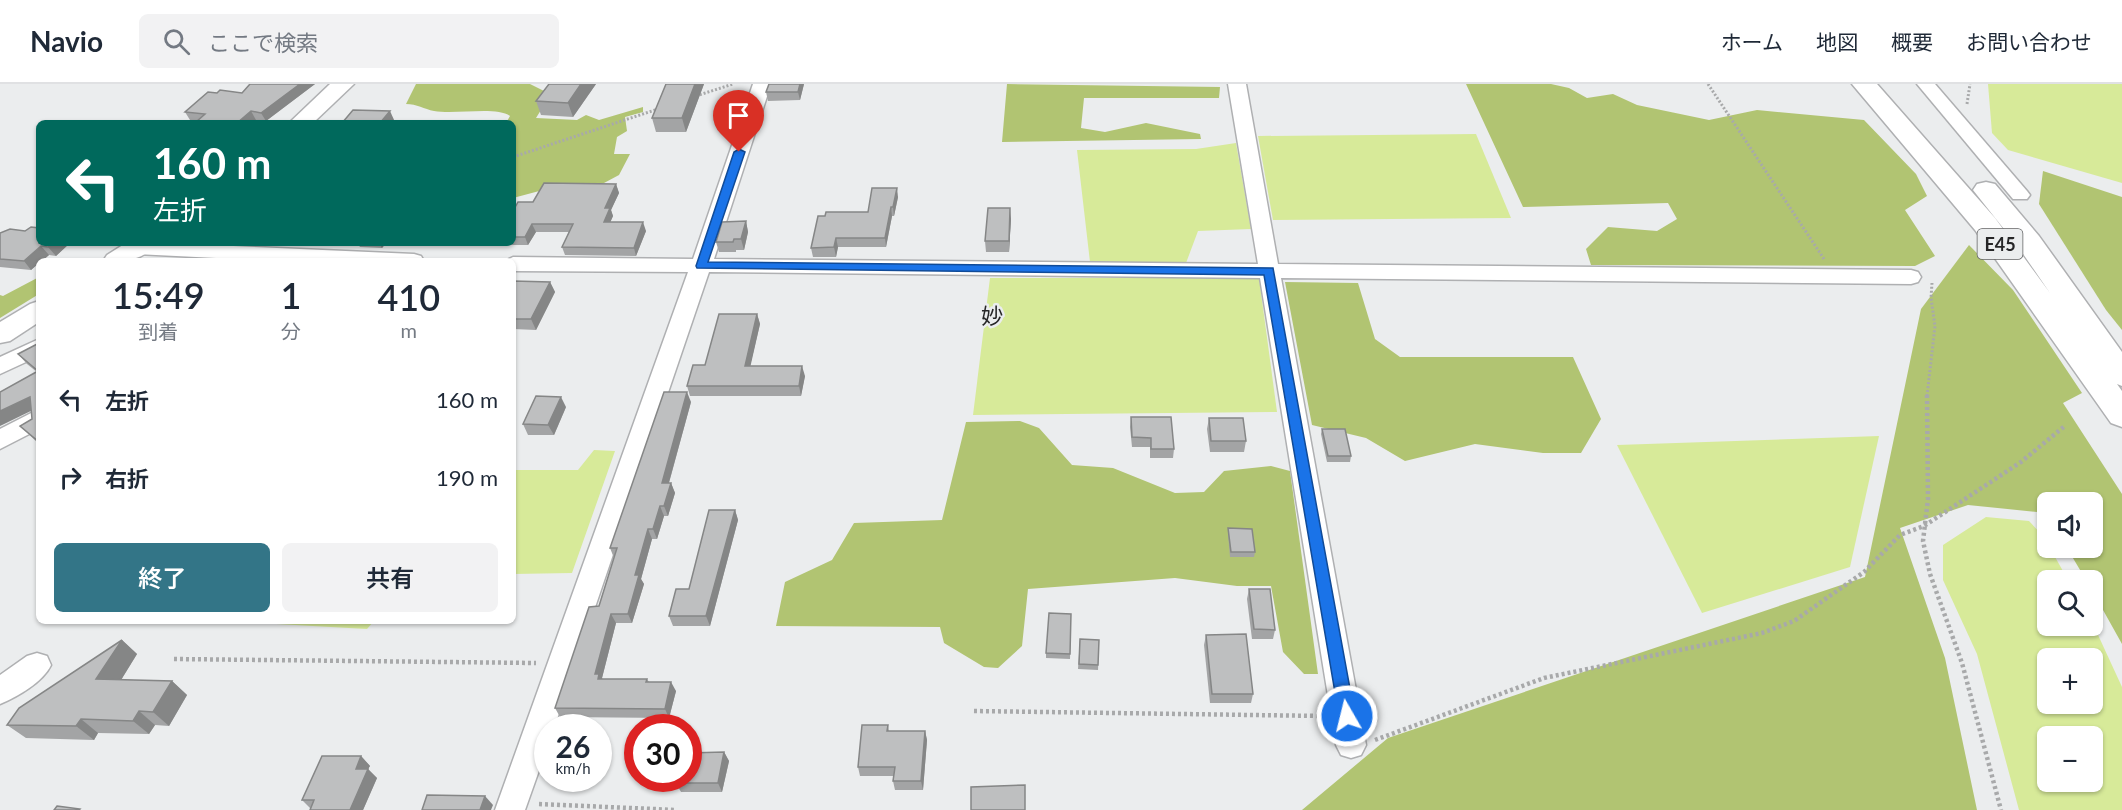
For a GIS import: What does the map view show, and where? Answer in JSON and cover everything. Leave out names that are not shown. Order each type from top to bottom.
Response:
[{"type":"highway","name":"E45","points":[[1864,84],[1985,224],[2122,415]]},
{"type":"highway","name":"E45","points":[[1894,84],[2029,242],[2122,375]]},
{"type":"main road","points":[[303,120],[343,84]]},
{"type":"main road","points":[[0,334],[36,312]]},
{"type":"street","points":[[511,807],[559,663],[701,266],[762,84]]},
{"type":"street","points":[[1237,84],[1351,745]]},
{"type":"street","points":[[1926,84],[2020,195]]},
{"type":"street","points":[[132,251],[256,258]]},
{"type":"street","points":[[516,264],[1911,277]]},
{"type":"street","points":[[0,366],[36,348]]},
{"type":"street","points":[[0,440],[36,420]]},
{"type":"street","points":[[0,691],[37,665]]},
{"type":"path","points":[[689,99],[733,84]]},
{"type":"path","points":[[1708,84],[1836,277]]},
{"type":"path","points":[[516,156],[667,106]]},
{"type":"path","points":[[1911,277],[1932,279],[1930,298],[1935,326],[1927,383],[1928,499],[1923,541],[1930,574],[1962,663],[2001,810]]},
{"type":"path","points":[[1351,745],[1380,739],[1544,678],[1762,633],[1794,621],[1864,572],[1900,535],[1924,526],[2021,462],[2066,424]]},
{"type":"path","points":[[174,659],[559,663]]},
{"type":"path","points":[[974,711],[1347,716]]},
{"type":"path","points":[[511,807],[676,810]]},
{"type":"green space","points":[[416,84],[530,84],[546,92],[549,97],[536,118],[577,120],[586,115],[599,120],[643,107],[643,112],[625,117],[627,131],[617,137],[614,154],[630,154],[619,175],[604,183],[582,189],[543,190],[516,197],[516,120],[508,120],[510,116],[504,113],[443,112],[406,104]]},
{"type":"green space","points":[[1007,84],[1220,87],[1219,98],[1084,98],[1081,128],[1105,132],[1146,123],[1200,134],[1201,139],[1002,142]]},
{"type":"green space","points":[[1466,84],[1551,84],[1569,88],[1587,98],[1613,94],[1637,105],[1709,120],[1757,110],[1864,120],[1916,174],[1927,196],[1905,210],[1935,256],[1915,266],[1591,265],[1586,249],[1608,227],[1657,231],[1677,219],[1668,203],[1523,207]]},
{"type":"green space","points":[[1988,84],[2122,84],[2122,183],[2008,150],[1992,133]]},
{"type":"green space","points":[[1476,134],[1511,218],[1273,220],[1258,136]]},
{"type":"green space","points":[[1236,143],[1251,229],[1198,231],[1186,263],[1090,262],[1077,150],[1196,149]]},
{"type":"green space","points":[[2043,171],[2122,197],[2122,330],[2106,310],[2039,204]]},
{"type":"green space","points":[[1969,245],[2013,290],[2082,393],[2063,403],[2122,494],[2122,644],[2103,610],[2103,570],[2080,570],[2073,558],[2103,558],[2103,492],[2037,492],[2037,512],[1968,505],[1900,528],[1945,658],[1977,810],[1302,810],[1388,738],[1865,577],[1921,309]]},
{"type":"green space","points":[[990,278],[1259,278],[1277,412],[973,415]]},
{"type":"green space","points":[[36,279],[36,296],[0,318],[0,295],[3,296]]},
{"type":"green space","points":[[1285,282],[1358,283],[1375,339],[1400,357],[1573,357],[1601,419],[1581,453],[1543,453],[1475,444],[1405,461],[1366,438],[1312,425]]},
{"type":"green space","points":[[1020,421],[1039,428],[1072,465],[1113,468],[1175,493],[1204,492],[1224,471],[1271,466],[1290,471],[1318,674],[1304,674],[1283,652],[1271,586],[1237,586],[1175,578],[1028,589],[1022,646],[998,668],[984,667],[944,643],[940,627],[776,626],[785,582],[832,560],[854,523],[942,520],[966,422]]},
{"type":"green space","points":[[1879,436],[1850,567],[1702,613],[1617,445]]},
{"type":"green space","points":[[594,450],[615,451],[572,573],[516,574],[516,470],[578,470]]},
{"type":"green space","points":[[1986,517],[2029,521],[2037,530],[2037,558],[2056,558],[2062,570],[2037,570],[2037,636],[2099,636],[2122,687],[2122,810],[2019,810],[1977,654],[1943,580],[1943,545]]},
{"type":"green space","points":[[278,624],[371,624],[367,629]]},
{"type":"building","points":[[250,84],[300,84],[261,113],[251,111],[240,120],[198,120],[205,114],[185,112],[208,92],[217,93],[220,90],[242,93]]},
{"type":"building","points":[[549,84],[581,84],[568,103],[536,101]]},
{"type":"building","points":[[666,84],[695,84],[682,118],[652,118]]},
{"type":"building","points":[[769,84],[800,84],[798,92],[766,92]]},
{"type":"building","points":[[353,110],[390,111],[382,120],[345,120]]},
{"type":"building","points":[[544,183],[616,184],[605,208],[610,208],[604,222],[643,222],[634,248],[562,247],[573,224],[532,224],[525,237],[516,237],[516,206],[518,202],[533,202]]},
{"type":"building","points":[[872,188],[897,188],[885,238],[836,238],[834,247],[811,248],[818,216],[825,216],[826,212],[868,212]]},
{"type":"building","points":[[988,208],[1010,208],[1009,241],[985,241]]},
{"type":"building","points":[[746,221],[741,239],[734,239],[733,242],[716,242],[722,222]]},
{"type":"building","points":[[31,227],[36,228],[36,246],[41,246],[24,261],[0,259],[0,233],[10,229],[25,231]]},
{"type":"building","points":[[516,281],[550,282],[531,319],[516,319]]},
{"type":"building","points":[[719,314],[757,314],[745,366],[802,366],[799,386],[687,386],[693,365],[705,365]]},
{"type":"building","points":[[36,345],[36,369],[18,354]]},
{"type":"building","points":[[36,372],[36,439],[20,426],[32,419],[30,397],[0,411],[0,392]]},
{"type":"building","points":[[664,392],[687,392],[662,483],[671,483],[664,506],[660,506],[653,529],[648,529],[635,575],[639,575],[628,614],[611,614],[595,674],[599,674],[598,679],[647,679],[646,682],[671,682],[665,709],[555,708],[589,607],[599,606],[617,548],[610,548]]},
{"type":"building","points":[[536,396],[561,397],[548,425],[523,424]]},
{"type":"building","points":[[1131,417],[1171,417],[1174,449],[1151,449],[1151,438],[1132,437]]},
{"type":"building","points":[[1209,418],[1243,418],[1246,441],[1211,441]]},
{"type":"building","points":[[1322,429],[1345,429],[1351,456],[1328,456]]},
{"type":"building","points":[[709,510],[735,510],[706,616],[669,616],[676,589],[689,589]]},
{"type":"building","points":[[1228,528],[1252,529],[1255,552],[1231,552]]},
{"type":"building","points":[[1249,589],[1270,589],[1275,630],[1254,629]]},
{"type":"building","points":[[1049,613],[1071,614],[1070,654],[1046,653]]},
{"type":"building","points":[[1246,634],[1253,694],[1212,694],[1206,635]]},
{"type":"building","points":[[1080,639],[1099,640],[1098,665],[1079,664]]},
{"type":"building","points":[[122,640],[96,679],[172,681],[153,712],[139,711],[133,721],[81,719],[76,726],[7,725],[19,708]]},
{"type":"building","points":[[862,725],[888,725],[887,731],[925,731],[921,781],[893,781],[895,767],[858,767]]},
{"type":"building","points":[[724,752],[718,783],[702,783],[702,753]]},
{"type":"building","points":[[322,756],[361,756],[356,769],[368,769],[350,810],[310,810],[314,800],[302,800]]},
{"type":"building","points":[[1025,785],[1025,810],[971,810],[971,787]]},
{"type":"building","points":[[427,795],[485,796],[480,810],[422,810]]},
{"type":"building","points":[[57,806],[80,809],[54,810]]},
{"type":"district","name":"妙","points":[[992,315]]},
{"type":"route","points":[[739,152],[701,266],[1269,271],[1347,716]]}]
